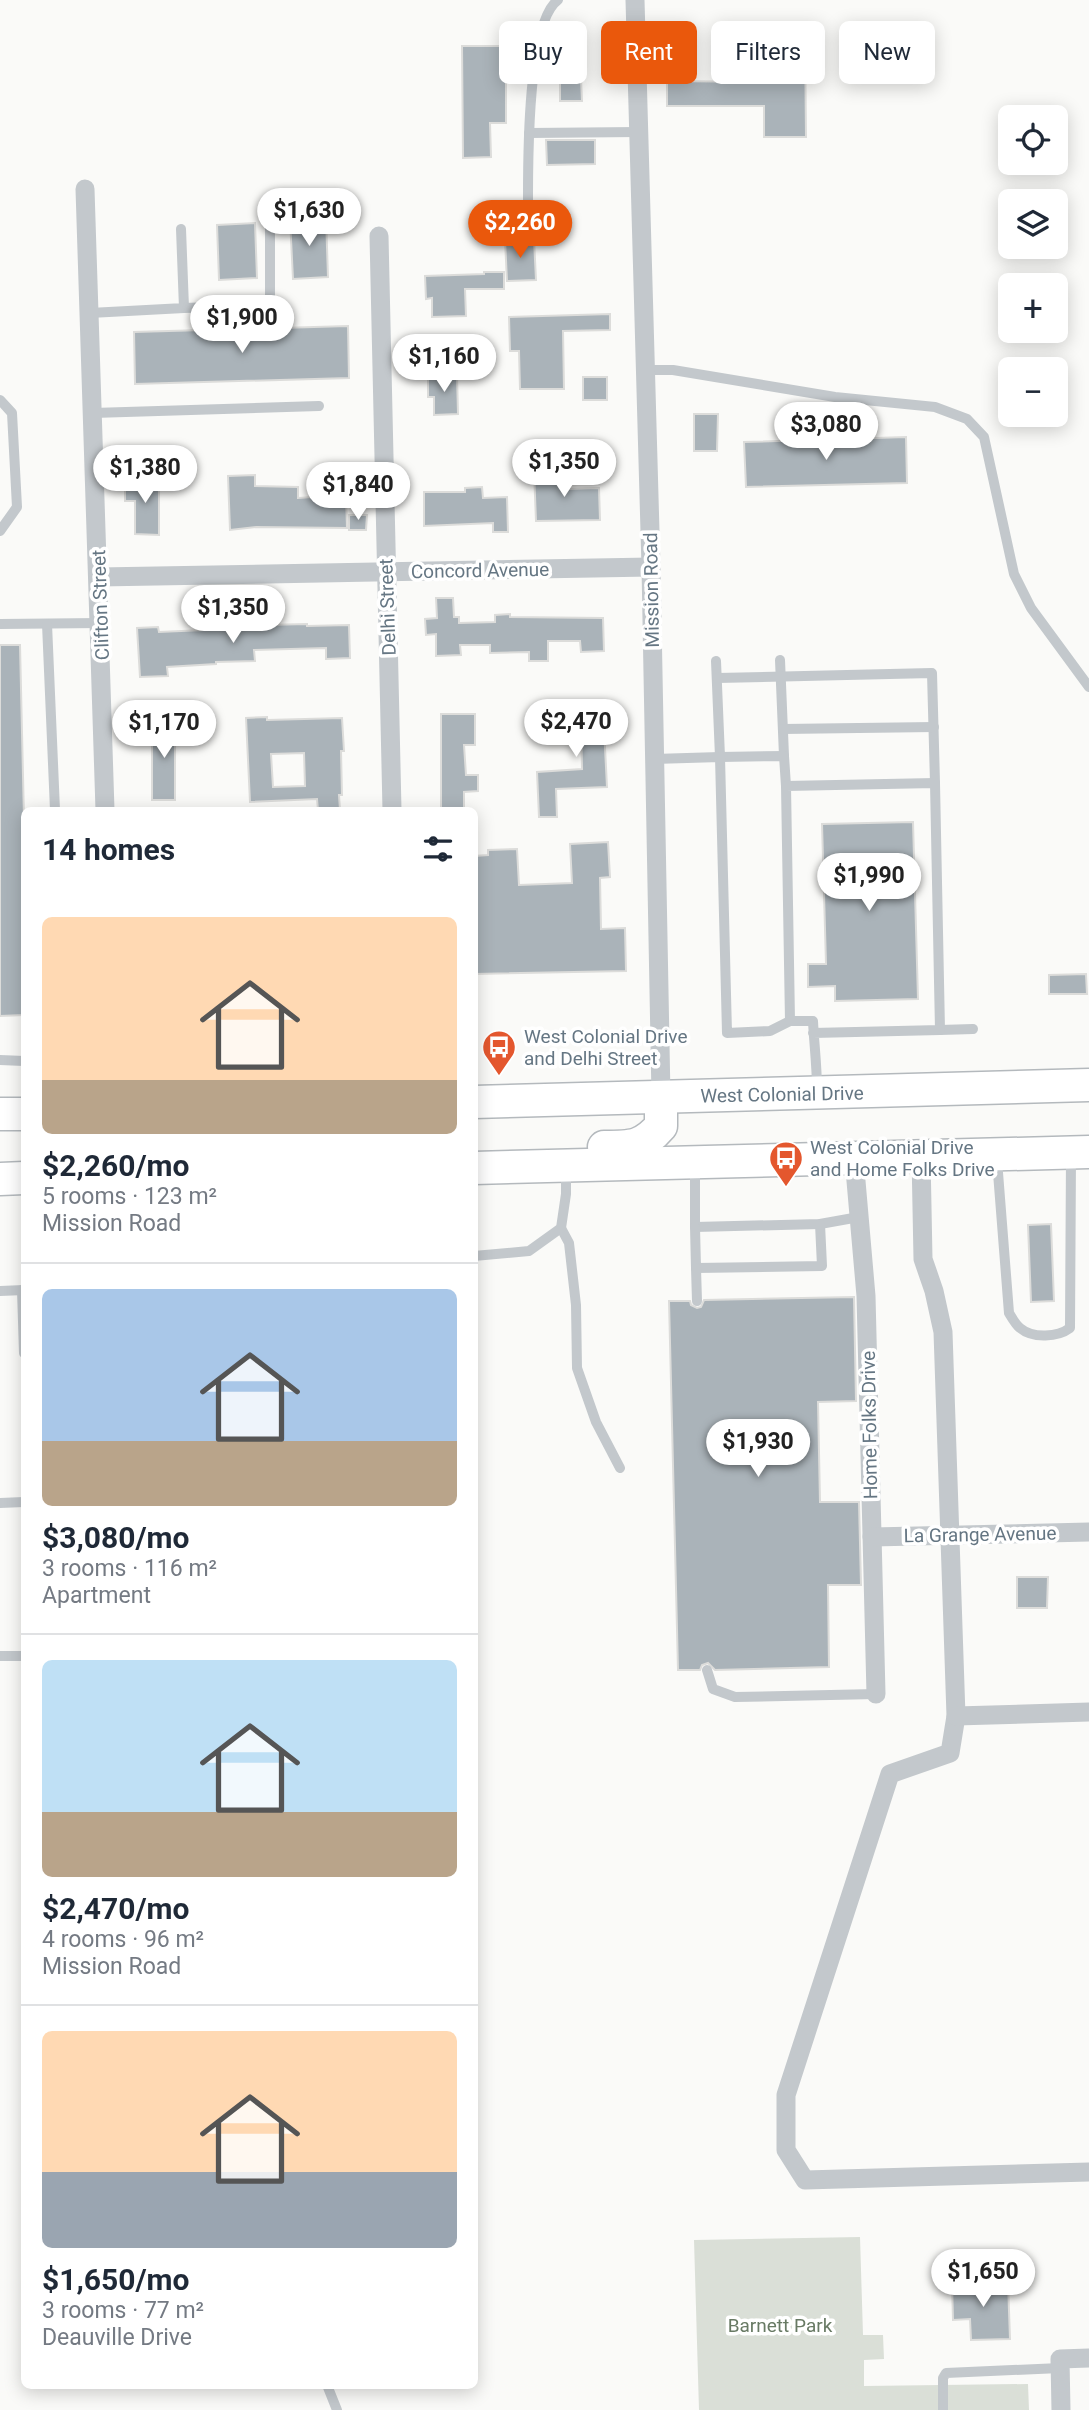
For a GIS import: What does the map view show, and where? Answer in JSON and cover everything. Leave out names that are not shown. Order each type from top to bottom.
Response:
[{"type":"highway","name":"West Colonial Drive","points":[[478,1102],[1089,1086]]},
{"type":"highway","points":[[488,1167],[522,1149],[613,1147],[634,1145],[649,1139],[661,1126],[661,1097]]},
{"type":"highway","points":[[488,1167],[1003,1154],[1083,1147]]},
{"type":"highway","points":[[0,1163],[21,1163]]},
{"type":"highway","points":[[0,1179],[21,1178]]},
{"type":"street","name":"Mission Road","points":[[635,0],[651,567],[661,1097]]},
{"type":"street","name":"Clifton Street","points":[[86,190],[105,807]]},
{"type":"street","name":"Delhi Street","points":[[379,236],[392,807]]},
{"type":"street","name":"Concord Avenue","points":[[99,577],[651,567]]},
{"type":"street","points":[[921,1156],[923,1259],[943,1332],[956,1716],[950,1753],[890,1774],[786,2095],[786,2150],[805,2180],[1089,2172]]},
{"type":"street","name":"Home Folks Drive","points":[[854,1158],[866,1296],[876,1694]]},
{"type":"street","name":"La Grange Avenue","points":[[872,1536],[1089,1532]]},
{"type":"street","points":[[956,1716],[1089,1712]]},
{"type":"street","points":[[1061,2410],[1060,2363],[1089,2358]]},
{"type":"lane","points":[[528,202],[533,80],[547,15],[558,0]]},
{"type":"lane","points":[[529,133],[638,132]]},
{"type":"lane","points":[[90,313],[270,305],[270,220]]},
{"type":"lane","points":[[181,229],[184,309]]},
{"type":"lane","points":[[644,369],[673,370],[835,397],[935,407],[967,419],[984,437],[1014,574],[1031,608],[1089,687]]},
{"type":"lane","points":[[0,400],[12,413],[17,507],[0,531]]},
{"type":"lane","points":[[93,412],[319,405]]},
{"type":"lane","points":[[0,624],[100,623]]},
{"type":"lane","points":[[47,624],[55,807]]},
{"type":"lane","points":[[780,660],[786,786],[790,1021]]},
{"type":"lane","points":[[716,661],[727,1032],[770,1031],[790,1021],[813,1020],[817,1093]]},
{"type":"lane","points":[[717,678],[932,673],[940,1030]]},
{"type":"lane","points":[[783,729],[934,727]]},
{"type":"lane","points":[[654,759],[784,756]]},
{"type":"lane","points":[[786,786],[935,783]]},
{"type":"lane","points":[[813,1032],[973,1029]]},
{"type":"lane","points":[[0,1060],[21,1060]]},
{"type":"lane","points":[[1003,1154],[1000,1200],[1009,1313],[1019,1328],[1032,1334],[1054,1335],[1062,1334],[1070,1328],[1072,1197],[1083,1147]]},
{"type":"lane","points":[[694,1162],[697,1301]]},
{"type":"lane","points":[[566,1165],[566,1194],[561,1228],[569,1243],[576,1305],[577,1368],[596,1422],[620,1468]]},
{"type":"lane","points":[[695,1227],[820,1224],[859,1217]]},
{"type":"lane","points":[[696,1268],[822,1266],[820,1224]]},
{"type":"lane","points":[[478,1256],[529,1251],[561,1228]]},
{"type":"lane","points":[[0,1291],[21,1290]]},
{"type":"lane","points":[[0,1503],[21,1502]]},
{"type":"lane","points":[[0,1656],[21,1656]]},
{"type":"lane","points":[[707,1670],[713,1689],[735,1698],[876,1694]]},
{"type":"lane","points":[[943,2410],[943,2378],[946,2373],[1060,2363]]},
{"type":"lane","points":[[329,2389],[337,2410]]},
{"type":"green space","name":"Barnett Park","points":[[860,2237],[863,2335],[883,2335],[884,2359],[864,2360],[864,2386],[1028,2384],[1029,2410],[699,2410],[694,2240]]},
{"type":"building","points":[[462,46],[499,46],[499,84],[506,84],[506,123],[490,123],[491,157],[463,158]]},
{"type":"building","points":[[697,81],[711,81],[711,84],[805,84],[806,137],[764,137],[764,106],[667,106],[667,84],[697,84]]},
{"type":"building","points":[[560,84],[581,84],[582,101],[560,101]]},
{"type":"building","points":[[546,140],[595,140],[595,164],[547,165]]},
{"type":"building","points":[[326,217],[328,277],[293,279],[290,219]]},
{"type":"building","points":[[255,223],[257,278],[219,280],[217,225]]},
{"type":"building","points":[[534,239],[536,280],[507,281],[505,240]]},
{"type":"building","points":[[504,272],[504,289],[465,289],[466,316],[432,317],[432,298],[426,299],[425,276]]},
{"type":"building","points":[[610,314],[610,330],[563,331],[564,389],[520,389],[519,351],[510,351],[509,317]]},
{"type":"building","points":[[348,326],[349,378],[135,384],[134,332]]},
{"type":"building","points":[[457,374],[458,414],[434,415],[434,397],[428,397],[428,375]]},
{"type":"building","points":[[583,377],[607,377],[607,400],[583,400]]},
{"type":"building","points":[[694,414],[718,414],[717,451],[694,451]]},
{"type":"building","points":[[906,437],[907,483],[746,487],[744,442]]},
{"type":"building","points":[[564,469],[565,489],[599,488],[600,520],[536,521],[534,471]]},
{"type":"building","points":[[255,475],[255,486],[298,487],[298,498],[346,495],[347,528],[256,527],[230,530],[228,476]]},
{"type":"building","points":[[125,481],[159,481],[159,535],[135,534],[135,501],[125,501]]},
{"type":"building","points":[[482,487],[483,498],[507,497],[508,532],[493,532],[493,523],[424,526],[424,492],[465,492],[465,488]]},
{"type":"building","points":[[349,515],[367,515],[366,530],[349,530]]},
{"type":"building","points":[[436,598],[453,598],[454,617],[459,617],[459,623],[495,622],[495,615],[510,614],[510,617],[603,618],[604,651],[581,652],[580,641],[548,641],[548,661],[529,661],[529,652],[490,653],[490,645],[460,645],[461,655],[436,656],[436,634],[426,635],[425,619],[437,618]]},
{"type":"building","points":[[349,625],[350,658],[326,659],[326,648],[254,650],[255,661],[167,667],[168,676],[140,677],[137,628],[158,627],[159,632],[226,629],[226,626]]},
{"type":"building","points":[[0,645],[20,645],[24,807],[21,807],[21,1015],[0,1016]]},
{"type":"building","points":[[578,704],[578,709],[603,708],[607,787],[556,789],[557,817],[539,817],[537,772],[582,769],[581,725],[558,726],[558,705]]},
{"type":"building","points":[[441,714],[475,714],[475,745],[464,745],[466,775],[478,775],[478,791],[464,792],[464,807],[441,807]]},
{"type":"building","points":[[246,718],[342,718],[344,751],[341,751],[340,807],[318,807],[317,799],[250,802]],"holes":[[[304,753],[305,786],[273,787],[271,754]]]},
{"type":"building","points":[[175,720],[175,800],[152,800],[152,721]]},
{"type":"building","points":[[913,822],[918,999],[835,1001],[835,986],[808,987],[808,964],[826,964],[822,824]]},
{"type":"building","points":[[608,842],[610,877],[600,878],[601,929],[625,928],[626,971],[478,974],[478,856],[488,855],[488,850],[517,849],[519,885],[572,883],[570,844]]},
{"type":"building","points":[[1086,974],[1087,994],[1049,994],[1049,975]]},
{"type":"building","points":[[1051,1224],[1054,1301],[1031,1302],[1028,1225]]},
{"type":"building","points":[[854,1297],[856,1401],[818,1402],[820,1502],[859,1502],[861,1585],[828,1585],[829,1667],[715,1670],[708,1663],[702,1665],[700,1670],[678,1670],[669,1301],[690,1301],[691,1305],[697,1308],[701,1307],[704,1300]]},
{"type":"building","points":[[1017,1577],[1048,1577],[1047,1608],[1017,1608]]},
{"type":"building","points":[[1008,2282],[1010,2339],[971,2340],[970,2319],[953,2320],[952,2283]]},
{"type":"place","name":"West Colonial Drive and Delhi Street","points":[[499,1077]]},
{"type":"place","name":"West Colonial Drive and Home Folks Drive","points":[[786,1188]]}]
